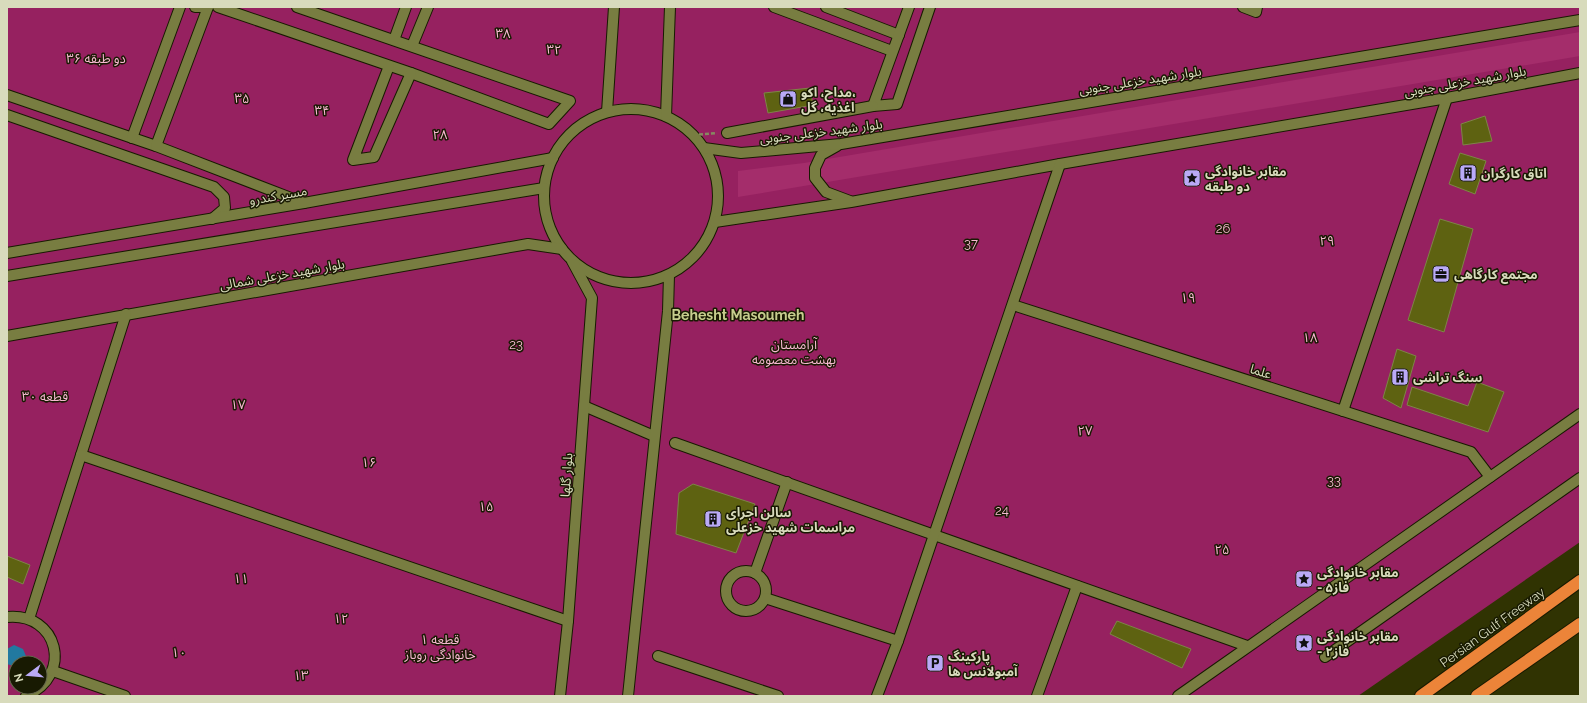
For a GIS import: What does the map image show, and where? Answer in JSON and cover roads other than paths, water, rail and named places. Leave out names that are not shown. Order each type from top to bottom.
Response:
[{"type":"highway","name":"Persian Gulf Freeway","points":[[1421,696],[1580,581]]},
{"type":"highway","points":[[1477,696],[1580,624]]},
{"type":"lane","points":[[132,138],[180,7]]},
{"type":"lane","points":[[156,146],[208,7],[195,7]]},
{"type":"lane","points":[[218,7],[411,73],[549,124],[570,101],[297,7]]},
{"type":"lane","points":[[394,40],[406,7]]},
{"type":"lane","points":[[412,46],[428,7]]},
{"type":"lane","points":[[607,112],[614,7]]},
{"type":"lane","points":[[666,116],[670,7]]},
{"type":"lane","points":[[774,7],[892,52]]},
{"type":"lane","points":[[826,7],[899,35]]},
{"type":"lane","points":[[873,106],[909,7]]},
{"type":"lane","points":[[727,133],[873,106],[897,104],[930,7]]},
{"type":"lane","points":[[1243,7],[1256,12],[1257,7]]},
{"type":"lane","name":"بلوار شهید خزعلی جنوبی","points":[[704,148],[742,153],[841,144],[1580,20]]},
{"type":"lane","points":[[390,66],[353,160],[374,157],[411,73]]},
{"type":"lane","name":"بلوار شهید خزعلی جنوبی","points":[[715,222],[851,202],[1060,164],[1447,98],[1580,73]]},
{"type":"lane","points":[[7,95],[156,146],[304,204]]},
{"type":"lane","points":[[1343,411],[1447,98]]},
{"type":"lane","points":[[627,109],[647,110],[666,116],[681,124],[693,135],[704,148],[715,171],[719,196],[715,222],[705,244],[689,262],[669,275],[636,284],[602,279],[572,261],[562,249],[551,230],[545,209],[544,188],[553,158],[560,145],[575,129],[594,117],[607,112],[627,109]]},
{"type":"lane","points":[[7,115],[214,187],[224,196],[224,208],[212,219]]},
{"type":"lane","points":[[841,144],[821,155],[815,168],[815,178],[826,192],[851,202]]},
{"type":"lane","name":"مسیر کندرو","points":[[7,253],[304,204],[553,158]]},
{"type":"lane","points":[[877,696],[898,641],[1060,164]]},
{"type":"lane","points":[[7,276],[544,188]]},
{"type":"lane","name":"بلوار شهید خزعلی شمالی","points":[[7,336],[528,244],[562,249]]},
{"type":"lane","name":"بلوار گلها","points":[[560,696],[568,621],[592,298],[572,261]]},
{"type":"lane","points":[[628,696],[668,311],[669,275]]},
{"type":"lane","name":"علما","points":[[1013,305],[1471,452],[1490,477]]},
{"type":"lane","points":[[29,619],[126,314]]},
{"type":"lane","points":[[584,406],[654,436]]},
{"type":"lane","points":[[1178,696],[1247,646],[1580,414]]},
{"type":"lane","points":[[675,443],[1247,646]]},
{"type":"lane","points":[[81,455],[568,621]]},
{"type":"lane","points":[[1325,657],[1580,478]]},
{"type":"lane","points":[[755,573],[787,482]]},
{"type":"lane","points":[[743,570],[755,573],[762,578],[765,584],[765,598],[757,608],[745,612],[738,610],[728,602],[725,589],[731,577],[743,570]]},
{"type":"lane","points":[[1037,696],[1077,586]]},
{"type":"lane","points":[[765,598],[898,641]]},
{"type":"lane","points":[[7,617],[16,616],[29,619],[40,625],[48,634],[54,646],[55,658],[53,671],[46,682],[37,691],[26,696]]},
{"type":"lane","points":[[658,656],[778,696]]},
{"type":"lane","points":[[53,671],[125,696]]},
{"type":"water","points":[[14,645],[23,649],[26,655],[8,655],[8,664],[7,649]]},
{"type":"place","name":"مداح، اکو، اغذیه، گل","points":[[788,99]]},
{"type":"place","name":"اتاق کارگران","points":[[1468,173]]},
{"type":"place","name":"مقابر خانوادگی دو طبقه","points":[[1192,178]]},
{"type":"place","name":"مجتمع کارگاهی","points":[[1441,274]]},
{"type":"place","name":"سنگ تراشی","points":[[1400,377]]},
{"type":"place","name":"سالن اجرای مراسمات شهید خزعلی","points":[[713,519]]},
{"type":"place","name":"مقابر خانوادگی - فاز۵","points":[[1304,579]]},
{"type":"place","name":"مقابر خانوادگی - فاز۲","points":[[1304,643]]},
{"type":"place","name":"پارکینگ آمبولانس ها","points":[[935,663]]},
{"type":"district","name":"Behesht Masoumeh","points":[[738,315]]},
{"type":"park label","name":"۳۸","points":[[503,33]]},
{"type":"park label","name":"۳۲","points":[[554,49]]},
{"type":"park label","name":"۳۶ دو طبقه","points":[[96,58]]},
{"type":"park label","name":"۳۵","points":[[242,98]]},
{"type":"park label","name":"۳۴","points":[[322,110]]},
{"type":"park label","name":"۲۸","points":[[440,134]]},
{"type":"park label","name":"26","points":[[1223,228]]},
{"type":"park label","name":"۲۹","points":[[1327,240]]},
{"type":"park label","name":"37","points":[[971,243]]},
{"type":"park label","name":"۱۹","points":[[1188,297]]},
{"type":"park label","name":"۱۸","points":[[1310,337]]},
{"type":"park label","name":"23","points":[[516,344]]},
{"type":"park label","name":"آرامستان بهشت معصومه","points":[[794,352]]},
{"type":"park label","name":"قطعه ۳۰","points":[[45,396]]},
{"type":"park label","name":"۱۷","points":[[238,404]]},
{"type":"park label","name":"۲۷","points":[[1085,430]]},
{"type":"park label","name":"۱۶","points":[[369,462]]},
{"type":"park label","name":"33","points":[[1334,480]]},
{"type":"park label","name":"۱۵","points":[[486,506]]},
{"type":"park label","name":"24","points":[[1002,510]]},
{"type":"park label","name":"۲۵","points":[[1222,549]]},
{"type":"park label","name":"۱۱","points":[[241,578]]},
{"type":"park label","name":"۱۲","points":[[341,618]]},
{"type":"park label","name":"قطعه ۱ خانوادگی روباز","points":[[440,646]]},
{"type":"park label","name":"۱۰","points":[[179,652]]},
{"type":"park label","name":"۱۳","points":[[301,675]]}]
